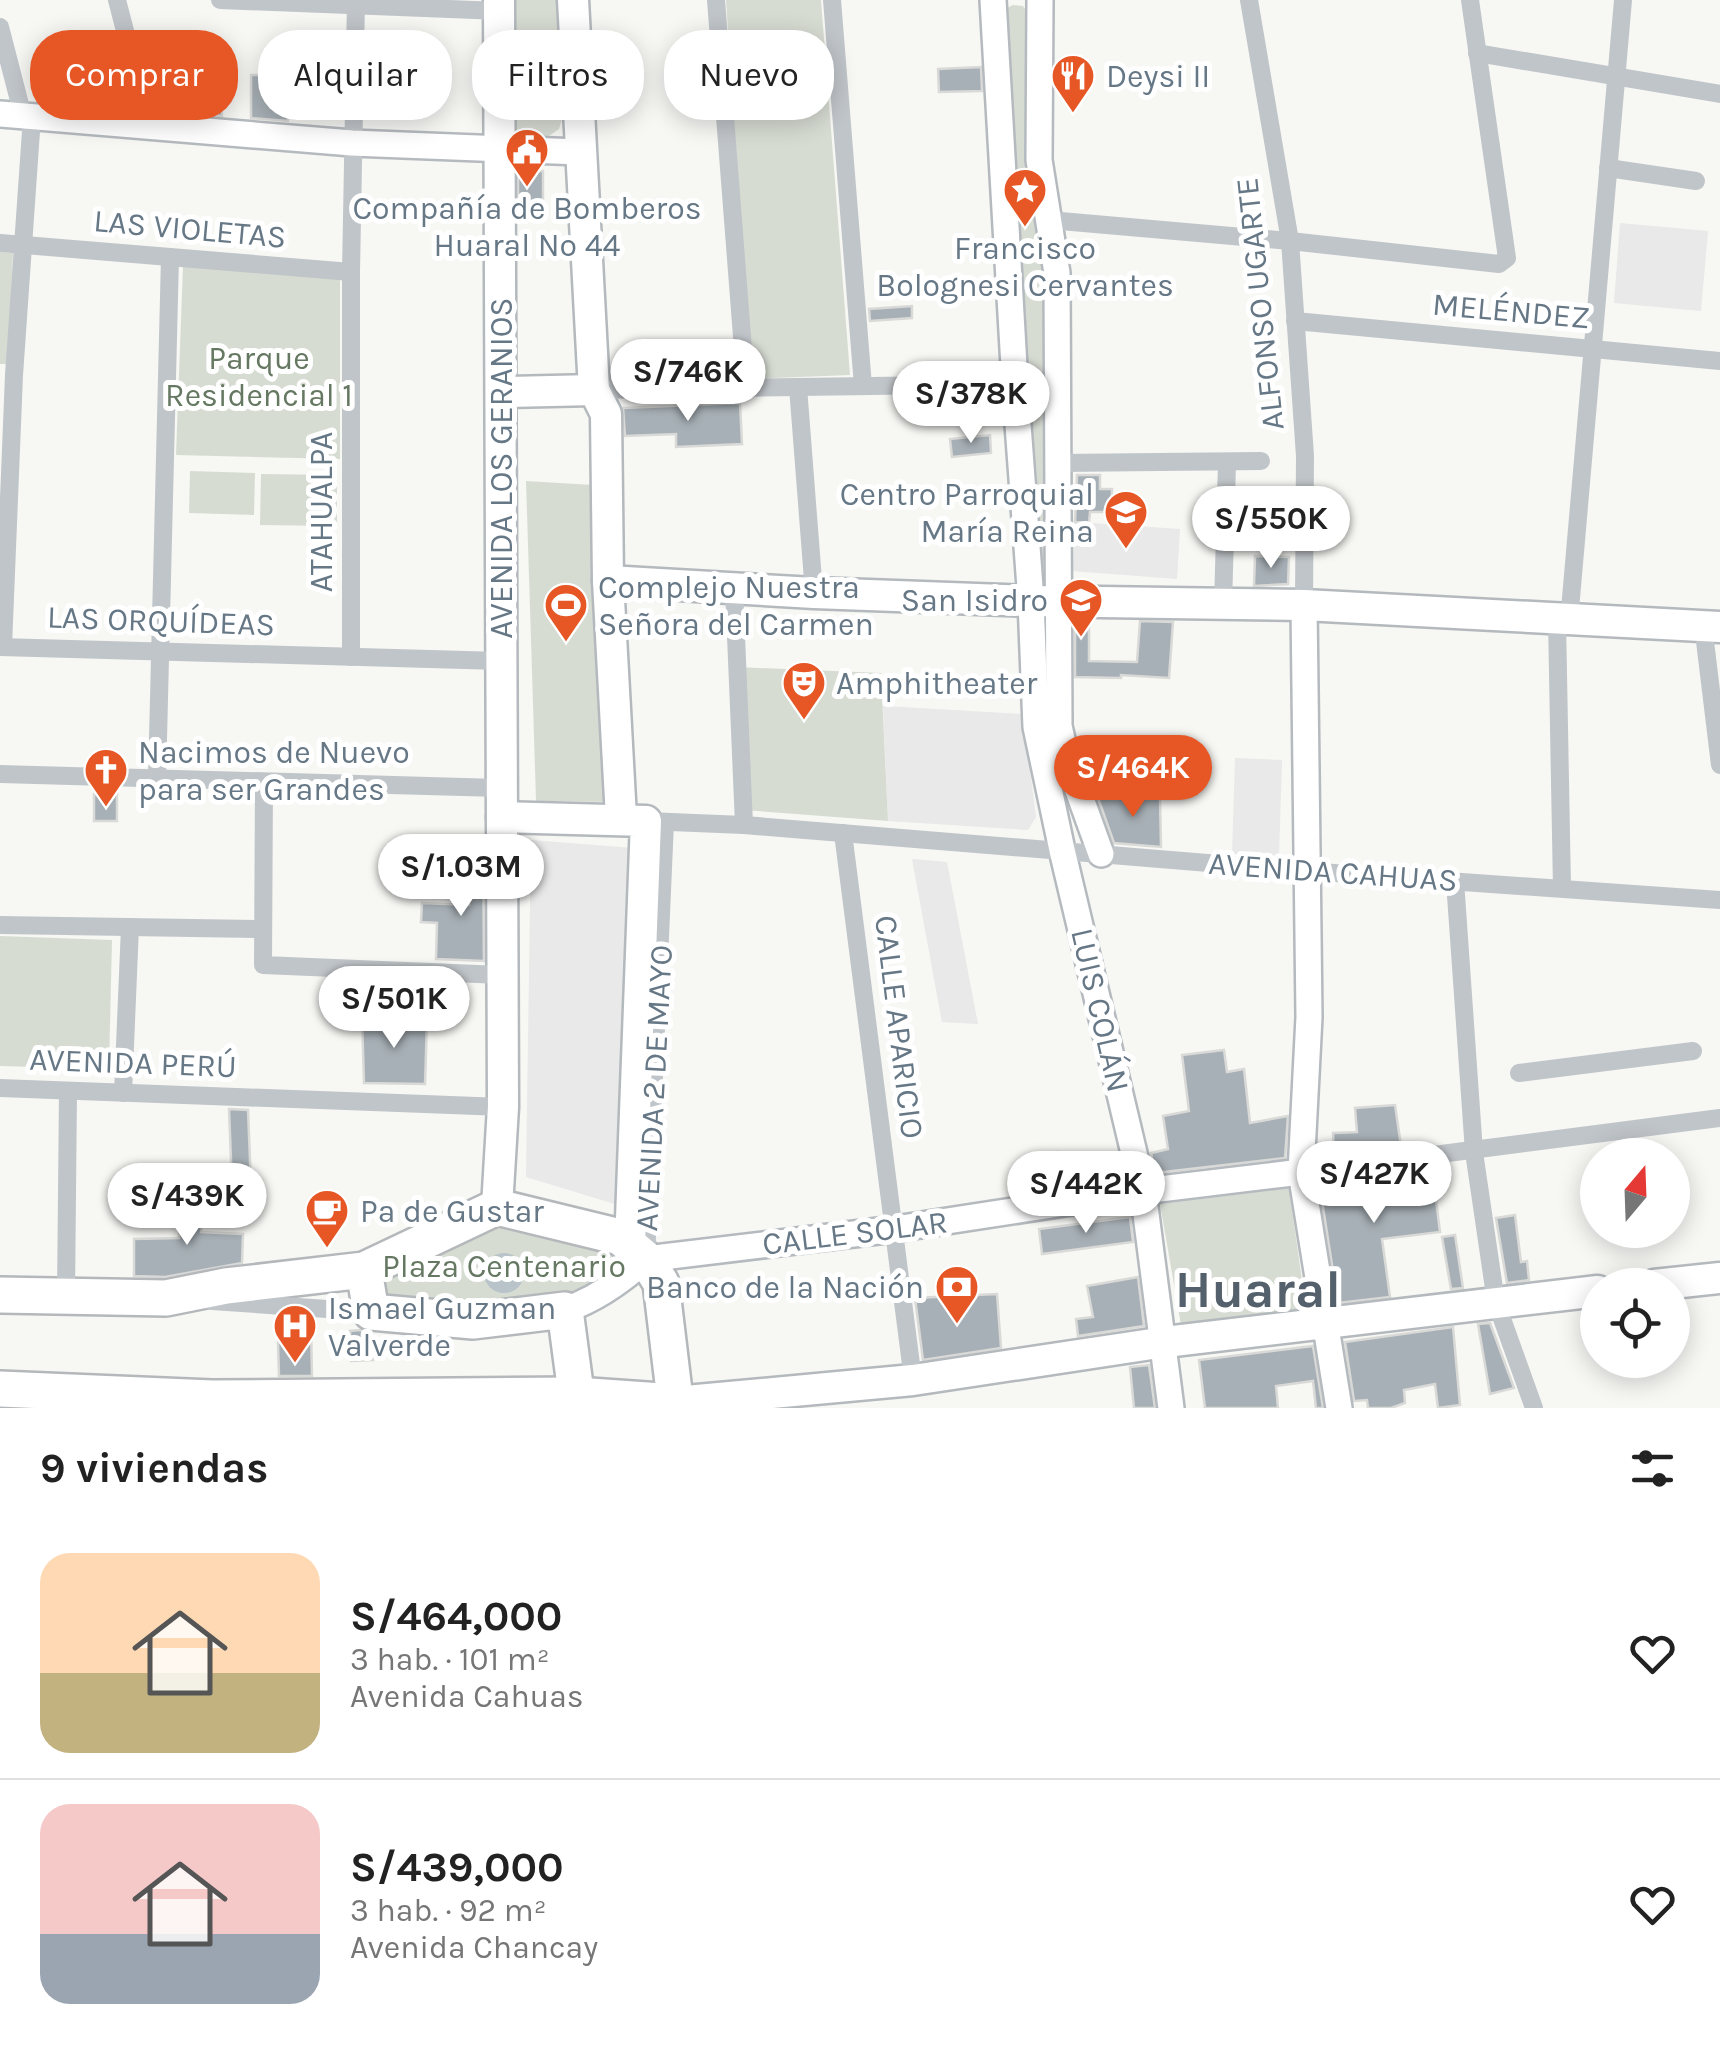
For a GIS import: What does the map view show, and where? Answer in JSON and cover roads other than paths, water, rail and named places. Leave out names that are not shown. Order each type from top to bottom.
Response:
[{"type":"highway","points":[[0,1295],[166,1298],[226,1286],[364,1270],[497,1207],[620,1237],[638,1252]]},
{"type":"highway","name":"AVENIDA 2 DE MAYO","points":[[638,1252],[660,1283],[675,1405]]},
{"type":"highway","points":[[364,1270],[371,1312],[473,1320],[565,1310],[577,1401]]},
{"type":"highway","points":[[0,1389],[212,1398],[675,1405]]},
{"type":"main road","name":"AVENIDA 2 DE MAYO","points":[[572,0],[594,390],[606,414],[608,580],[644,820],[638,1252]]},
{"type":"main road","name":"AVENIDA LOS GERANIOS","points":[[497,1207],[503,1108],[500,5]]},
{"type":"main road","points":[[503,392],[594,390]]},
{"type":"main road","points":[[608,580],[814,593],[1304,605],[1712,626]]},
{"type":"main road","name":"AVENIDA CAHUAS","points":[[500,803],[644,820]]},
{"type":"main road","points":[[1690,1281],[1720,1278]]},
{"type":"main road","points":[[675,1405],[913,1380],[1165,1342],[1580,1293]]},
{"type":"street","points":[[117,0],[150,128]]},
{"type":"street","points":[[220,0],[500,5]]},
{"type":"street","points":[[716,0],[746,388]]},
{"type":"street","points":[[832,0],[863,386]]},
{"type":"street","points":[[994,0],[1015,384],[1046,600],[1059,726],[1066,757],[1101,854]]},
{"type":"street","points":[[1040,0],[1039,160],[1057,273],[1058,463],[1046,600]]},
{"type":"street","name":"ALFONSO UGARTE","points":[[1249,0],[1290,240],[1305,456],[1304,605]]},
{"type":"street","points":[[1049,220],[1290,240],[1499,264],[1508,258],[1470,0]]},
{"type":"street","points":[[1562,888],[1563,620],[1593,349],[1623,0]]},
{"type":"street","name":"ATAHUALPA","points":[[351,656],[356,4]]},
{"type":"street","points":[[0,27],[18,116],[25,246],[7,375],[1,647]]},
{"type":"street","points":[[1478,53],[1720,94]]},
{"type":"street","points":[[18,116],[352,144],[580,152]]},
{"type":"street","points":[[1608,168],[1696,181]]},
{"type":"street","name":"LAS VIOLETAS","points":[[0,243],[351,272]]},
{"type":"street","points":[[156,779],[170,258]]},
{"type":"street","name":"MELÉNDEZ","points":[[1295,321],[1720,361]]},
{"type":"street","points":[[594,390],[1015,384]]},
{"type":"street","points":[[798,387],[814,593]]},
{"type":"street","points":[[1058,463],[1260,460]]},
{"type":"street","points":[[1223,605],[1227,462]]},
{"type":"street","points":[[734,589],[744,825]]},
{"type":"street","name":"LUIS COLÁN","points":[[1046,600],[1036,727],[1143,1191],[1171,1408]]},
{"type":"street","points":[[1304,605],[1309,1017],[1301,1172],[1339,1408]]},
{"type":"street","points":[[1712,626],[1720,766]]},
{"type":"street","name":"LAS ORQUÍDEAS","points":[[1,647],[500,660]]},
{"type":"street","points":[[0,774],[264,782],[500,803]]},
{"type":"street","points":[[264,782],[263,965],[501,975]]},
{"type":"street","name":"AVENIDA CAHUAS","points":[[644,820],[1720,900]]},
{"type":"street","name":"CALLE APARICIO","points":[[843,833],[913,1380]]},
{"type":"street","points":[[1455,881],[1474,1152],[1496,1302],[1534,1408]]},
{"type":"street","points":[[0,926],[262,929]]},
{"type":"street","points":[[123,1092],[130,928]]},
{"type":"street","points":[[1519,1072],[1693,1051]]},
{"type":"street","name":"AVENIDA PERÚ","points":[[0,1088],[503,1108]]},
{"type":"street","points":[[66,1296],[68,1091]]},
{"type":"street","points":[[1301,1172],[1720,1118]]},
{"type":"street","name":"CALLE SOLAR","points":[[638,1252],[895,1229],[1143,1191],[1301,1172]]},
{"type":"street","points":[[565,1310],[580,1305],[638,1252]]},
{"type":"street","points":[[166,1298],[371,1312]]},
{"type":"place","name":"Deysi II","points":[[1073,114]]},
{"type":"place","name":"Compañía de Bomberos Huaral Nº 44","points":[[527,188]]},
{"type":"place","name":"Francisco Bolognesi Cervantes","points":[[1025,228]]},
{"type":"place","name":"Centro Parroquial María Reina","points":[[1126,550]]},
{"type":"place","name":"San Isidro","points":[[1081,638]]},
{"type":"place","name":"Complejo Nuestra Señora del Carmen","points":[[566,643]]},
{"type":"place","name":"Amphitheater","points":[[804,721]]},
{"type":"place","name":"Nacimos de Nuevo para ser Grandes","points":[[106,808]]},
{"type":"place","name":"Pa de Gustar","points":[[327,1249]]},
{"type":"place","name":"Banco de la Nación","points":[[957,1325]]},
{"type":"place","name":"Ismael Guzman Valverde","points":[[295,1364]]},
{"type":"district","name":"Huaral","points":[[1258,1289]]},
{"type":"park label","name":"Parque Residencial 1","points":[[259,376]]},
{"type":"park label","name":"Plaza Centenario","points":[[504,1266]]}]
